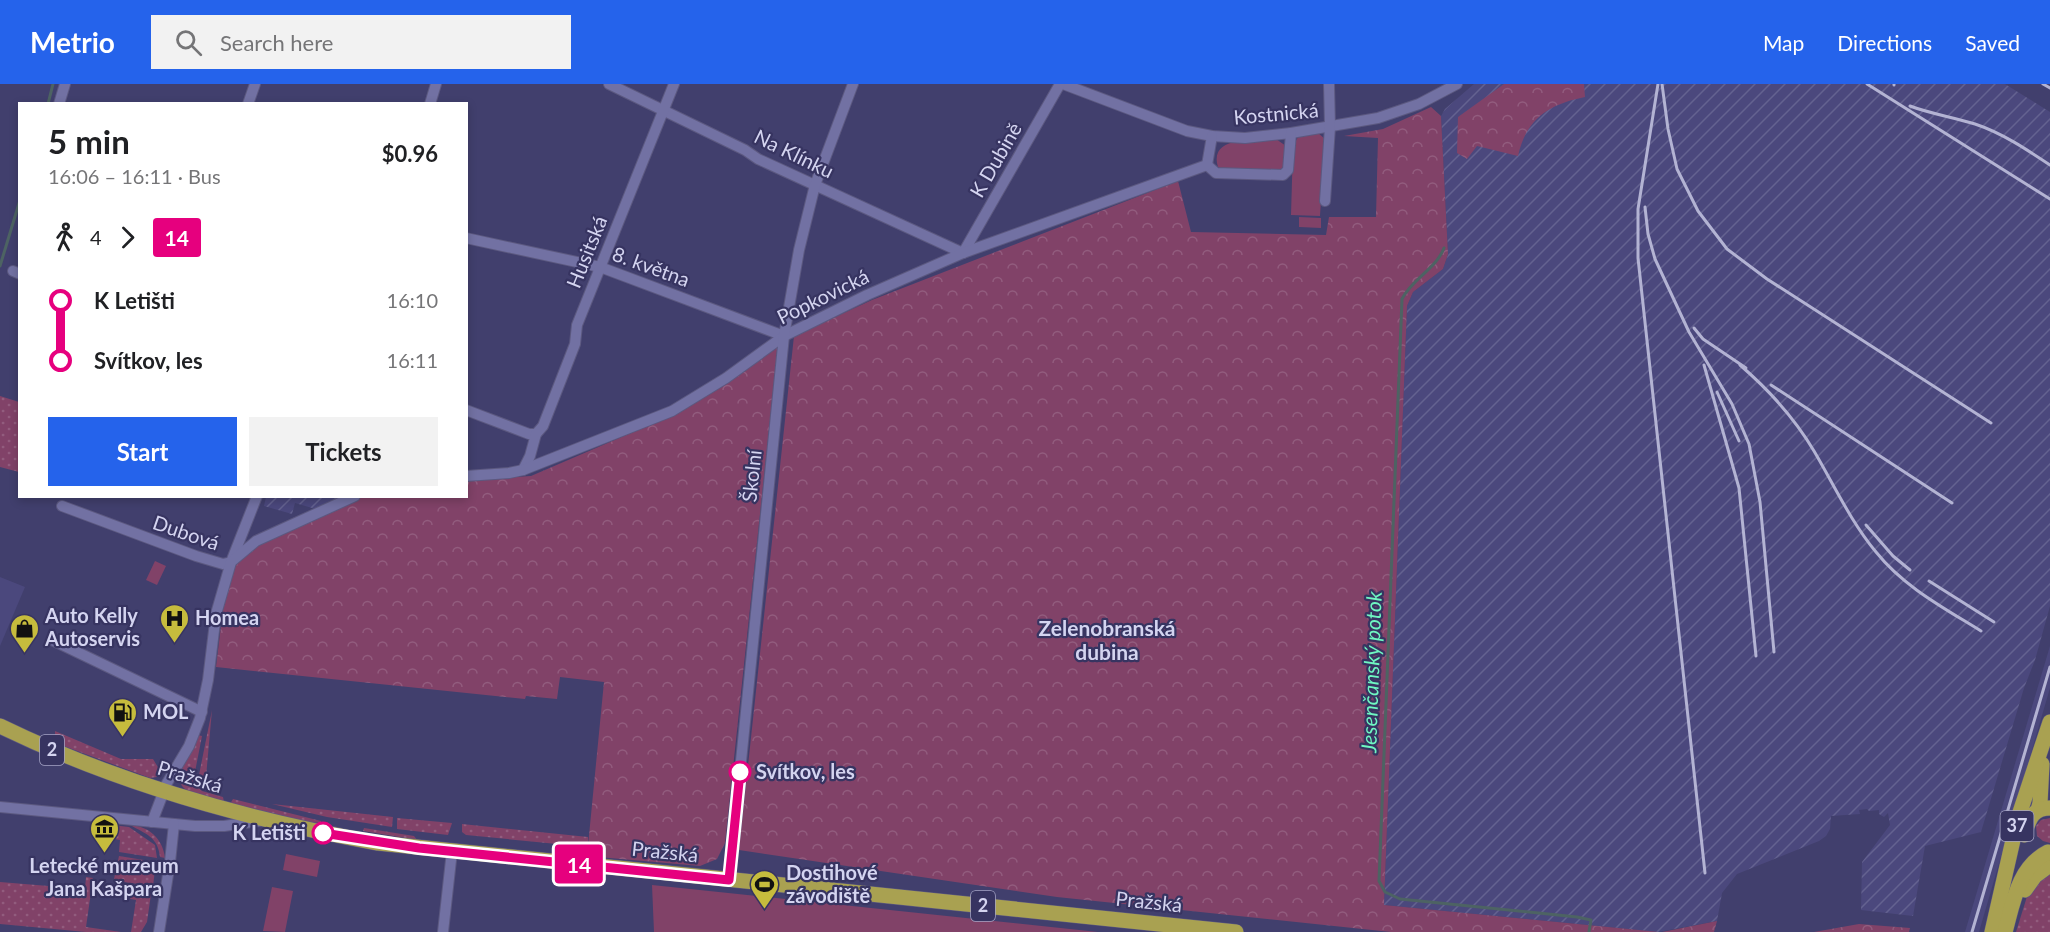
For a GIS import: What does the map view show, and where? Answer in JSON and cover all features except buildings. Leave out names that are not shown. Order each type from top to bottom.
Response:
[{"type":"main road","name":"37","points":[[1999,931],[2019,818],[2050,722]]},
{"type":"main road","name":"Pražská","points":[[0,726],[72,758],[163,791],[278,823],[378,843],[1236,932]]},
{"type":"main road","name":"37","points":[[1999,931],[2026,828],[2031,816],[2044,809],[2040,803],[2041,770],[2050,732]]},
{"type":"main road","name":"37","points":[[2026,828],[2030,843],[2049,856]]},
{"type":"main road","name":"37","points":[[1999,931],[2023,876],[2036,859],[2049,856]]},
{"type":"street","points":[[60,102],[65,84]]},
{"type":"street","points":[[249,102],[255,84]]},
{"type":"street","points":[[431,102],[436,84]]},
{"type":"street","name":"Na Klínku","points":[[609,84],[745,150],[758,159],[963,253]]},
{"type":"street","name":"Husitská","points":[[523,470],[536,434],[543,426],[575,344],[577,326],[674,84]]},
{"type":"street","name":"Školní","points":[[729,880],[784,336],[799,250],[815,185],[853,84]]},
{"type":"street","name":"Kostnická","points":[[1061,84],[1174,127],[1212,136],[1245,138],[1291,134],[1360,122],[1402,111],[1457,84]]},
{"type":"street","name":"K Dubině","points":[[963,253],[1061,84]]},
{"type":"street","points":[[1325,201],[1330,127],[1329,84]]},
{"type":"street","points":[[1212,136],[1207,165],[1216,173],[1283,175],[1288,170],[1291,134]]},
{"type":"street","name":"Popkovická","points":[[468,476],[509,474],[523,470],[672,411],[726,378],[784,336],[867,295],[963,253],[1207,165]]},
{"type":"street","name":"8. května","points":[[468,238],[600,267],[784,336]]},
{"type":"street","points":[[468,411],[529,434],[536,434]]},
{"type":"street","points":[[533,447],[544,463]]},
{"type":"street","points":[[152,822],[163,791],[189,746],[202,712],[215,618],[231,562],[256,498]]},
{"type":"street","points":[[231,562],[256,541],[351,498]]},
{"type":"street","name":"Dubová","points":[[62,506],[199,558],[223,564],[231,562]]},
{"type":"street","points":[[52,640],[202,712]]},
{"type":"street","points":[[0,807],[174,824],[209,826],[258,821],[278,823]]},
{"type":"street","points":[[159,932],[174,824]]},
{"type":"street","points":[[443,932],[452,851]]},
{"type":"shaded area","points":[[1474,84],[2005,84],[2050,112],[2050,606],[1981,832],[1925,846],[1913,916],[1861,910],[1862,862],[1890,825],[1888,813],[1884,817],[1879,814],[1879,810],[1869,811],[1867,809],[1859,810],[1860,814],[1831,816],[1830,829],[1819,841],[1737,874],[1722,893],[1717,921],[1658,932],[1384,905],[1407,306],[1413,292],[1443,269],[1448,254],[1441,116],[1445,109]]},
{"type":"shaded area","points":[[266,498],[347,498],[319,510],[295,503],[292,514],[264,506]]},
{"type":"shaded area","points":[[0,577],[25,587],[0,646]]},
{"type":"shaded area","points":[[2050,646],[2050,688],[1979,932],[1965,932]]},
{"type":"green space","points":[[1504,84],[1584,84],[1585,97],[1560,104],[1541,115],[1527,132],[1518,156],[1477,146],[1467,159],[1457,153],[1458,117]]},
{"type":"green space","points":[[1431,107],[1441,116],[1448,254],[1443,269],[1413,292],[1407,306],[1384,905],[1659,932],[1391,932],[1057,897],[739,850],[794,336],[872,300],[1178,181],[1191,232],[1326,235],[1329,217],[1376,217],[1378,138],[1344,136],[1383,129]]},
{"type":"green space","points":[[1318,133],[1325,139],[1320,216],[1291,215],[1293,146],[1298,137]]},
{"type":"green space","points":[[1276,139],[1286,146],[1285,166],[1282,172],[1218,167],[1217,157],[1220,149],[1227,144],[1236,141]]},
{"type":"green space","points":[[1299,217],[1321,218],[1321,228],[1299,227]]},
{"type":"green space","points":[[778,345],[725,843],[717,859],[700,866],[587,856],[604,682],[560,677],[557,699],[526,696],[525,699],[216,667],[223,609],[234,568],[247,552],[271,536],[357,498],[468,498],[468,480],[531,476],[675,414]]},
{"type":"green space","points":[[0,396],[18,402],[18,472],[0,467]]},
{"type":"green space","points":[[155,561],[166,566],[157,585],[146,580]]},
{"type":"green space","points":[[212,710],[205,788],[198,780]]},
{"type":"green space","points":[[55,731],[121,759],[153,759],[159,769],[157,777],[150,778],[61,745],[55,738]]},
{"type":"green space","points":[[197,735],[202,736],[193,782],[202,791],[223,797],[224,802],[193,794],[182,786],[179,780],[180,772]]},
{"type":"green space","points":[[233,799],[321,821],[321,823],[306,822],[230,804]]},
{"type":"green space","points":[[272,804],[393,817],[392,827],[327,817]]},
{"type":"green space","points":[[397,818],[452,823],[448,835],[397,829]]},
{"type":"green space","points":[[2050,818],[2050,843],[2037,836],[2036,826],[2041,820]]},
{"type":"green space","points":[[95,823],[129,827],[155,845],[157,858],[119,852],[120,840],[93,836]]},
{"type":"green space","points":[[462,824],[588,837],[588,847],[466,835],[462,832]]},
{"type":"green space","points":[[130,825],[143,828],[154,835],[164,851],[165,858],[160,857],[154,840]]},
{"type":"green space","points":[[364,828],[414,836],[417,840],[363,831]]},
{"type":"green space","points":[[286,854],[320,861],[317,877],[283,870]]},
{"type":"green space","points":[[119,856],[156,862],[153,886],[116,881],[114,879]]},
{"type":"green space","points":[[2050,869],[2050,932],[2016,932],[2029,890]]},
{"type":"green space","points":[[86,877],[93,878],[86,927],[121,932],[86,932],[0,924],[0,882],[85,889]]},
{"type":"green space","name":"Dostihové závodiště","points":[[652,885],[1098,932],[654,932]]},
{"type":"green space","points":[[272,887],[293,891],[285,932],[263,931]]},
{"type":"green space","points":[[135,892],[151,894],[147,922],[141,932],[131,932],[136,900],[130,899]]},
{"type":"green space","points":[[1717,921],[1714,932],[1662,932]]},
{"type":"green space","points":[[1859,924],[1910,928],[1909,932],[1814,932]]},
{"type":"waterway","points":[[48,102],[53,84]]},
{"type":"waterway","points":[[0,266],[18,207]]},
{"type":"waterway","name":"Jesenčanský potok","points":[[1444,248],[1435,262],[1402,299],[1379,881],[1385,892],[1400,899],[1577,917],[1591,920],[1589,932]]},
{"type":"railway","points":[[1658,84],[1638,209],[1638,258],[1705,873]]},
{"type":"railway","points":[[1662,84],[1668,129],[1677,169],[1698,211],[1727,249],[1767,279],[1991,423]]},
{"type":"railway","points":[[1867,84],[2050,199]]},
{"type":"railway","points":[[2043,84],[2050,88]]},
{"type":"railway","points":[[1910,106],[1995,132],[2050,165]]},
{"type":"railway","points":[[1645,207],[1648,234],[1655,259],[1689,332],[1732,404],[1749,444],[1760,502],[1774,652]]},
{"type":"railway","points":[[1694,328],[1703,339],[1746,368]]},
{"type":"railway","points":[[1704,365],[1739,488],[1756,656]]},
{"type":"railway","points":[[1740,365],[1771,394],[1798,427],[1843,503],[1876,552],[1899,576],[1925,596],[1981,631]]},
{"type":"railway","points":[[1771,385],[1952,503]]},
{"type":"railway","points":[[1717,392],[1739,441]]},
{"type":"railway","points":[[1866,525],[1893,556],[1910,570]]},
{"type":"railway","points":[[1929,581],[1994,622]]},
{"type":"railway","points":[[1972,932],[2050,667]]},
{"type":"bus line","name":"14","points":[[323,833],[419,848],[729,880],[740,772]]},
{"type":"place","name":"Homea","points":[[174,644]]},
{"type":"place","name":"Auto Kelly Autoservis","points":[[24,654]]},
{"type":"place","name":"MOL","points":[[122,738]]},
{"type":"place","name":"Svítkov, les","points":[[740,772]]},
{"type":"place","name":"K Letišti","points":[[323,833]]},
{"type":"place","name":"Letecké muzeum Jana Kašpara","points":[[104,854]]},
{"type":"place","name":"Dostihové závodiště","points":[[765,910]]},
{"type":"district","name":"Zelenobranská dubina","points":[[1107,641]]}]
